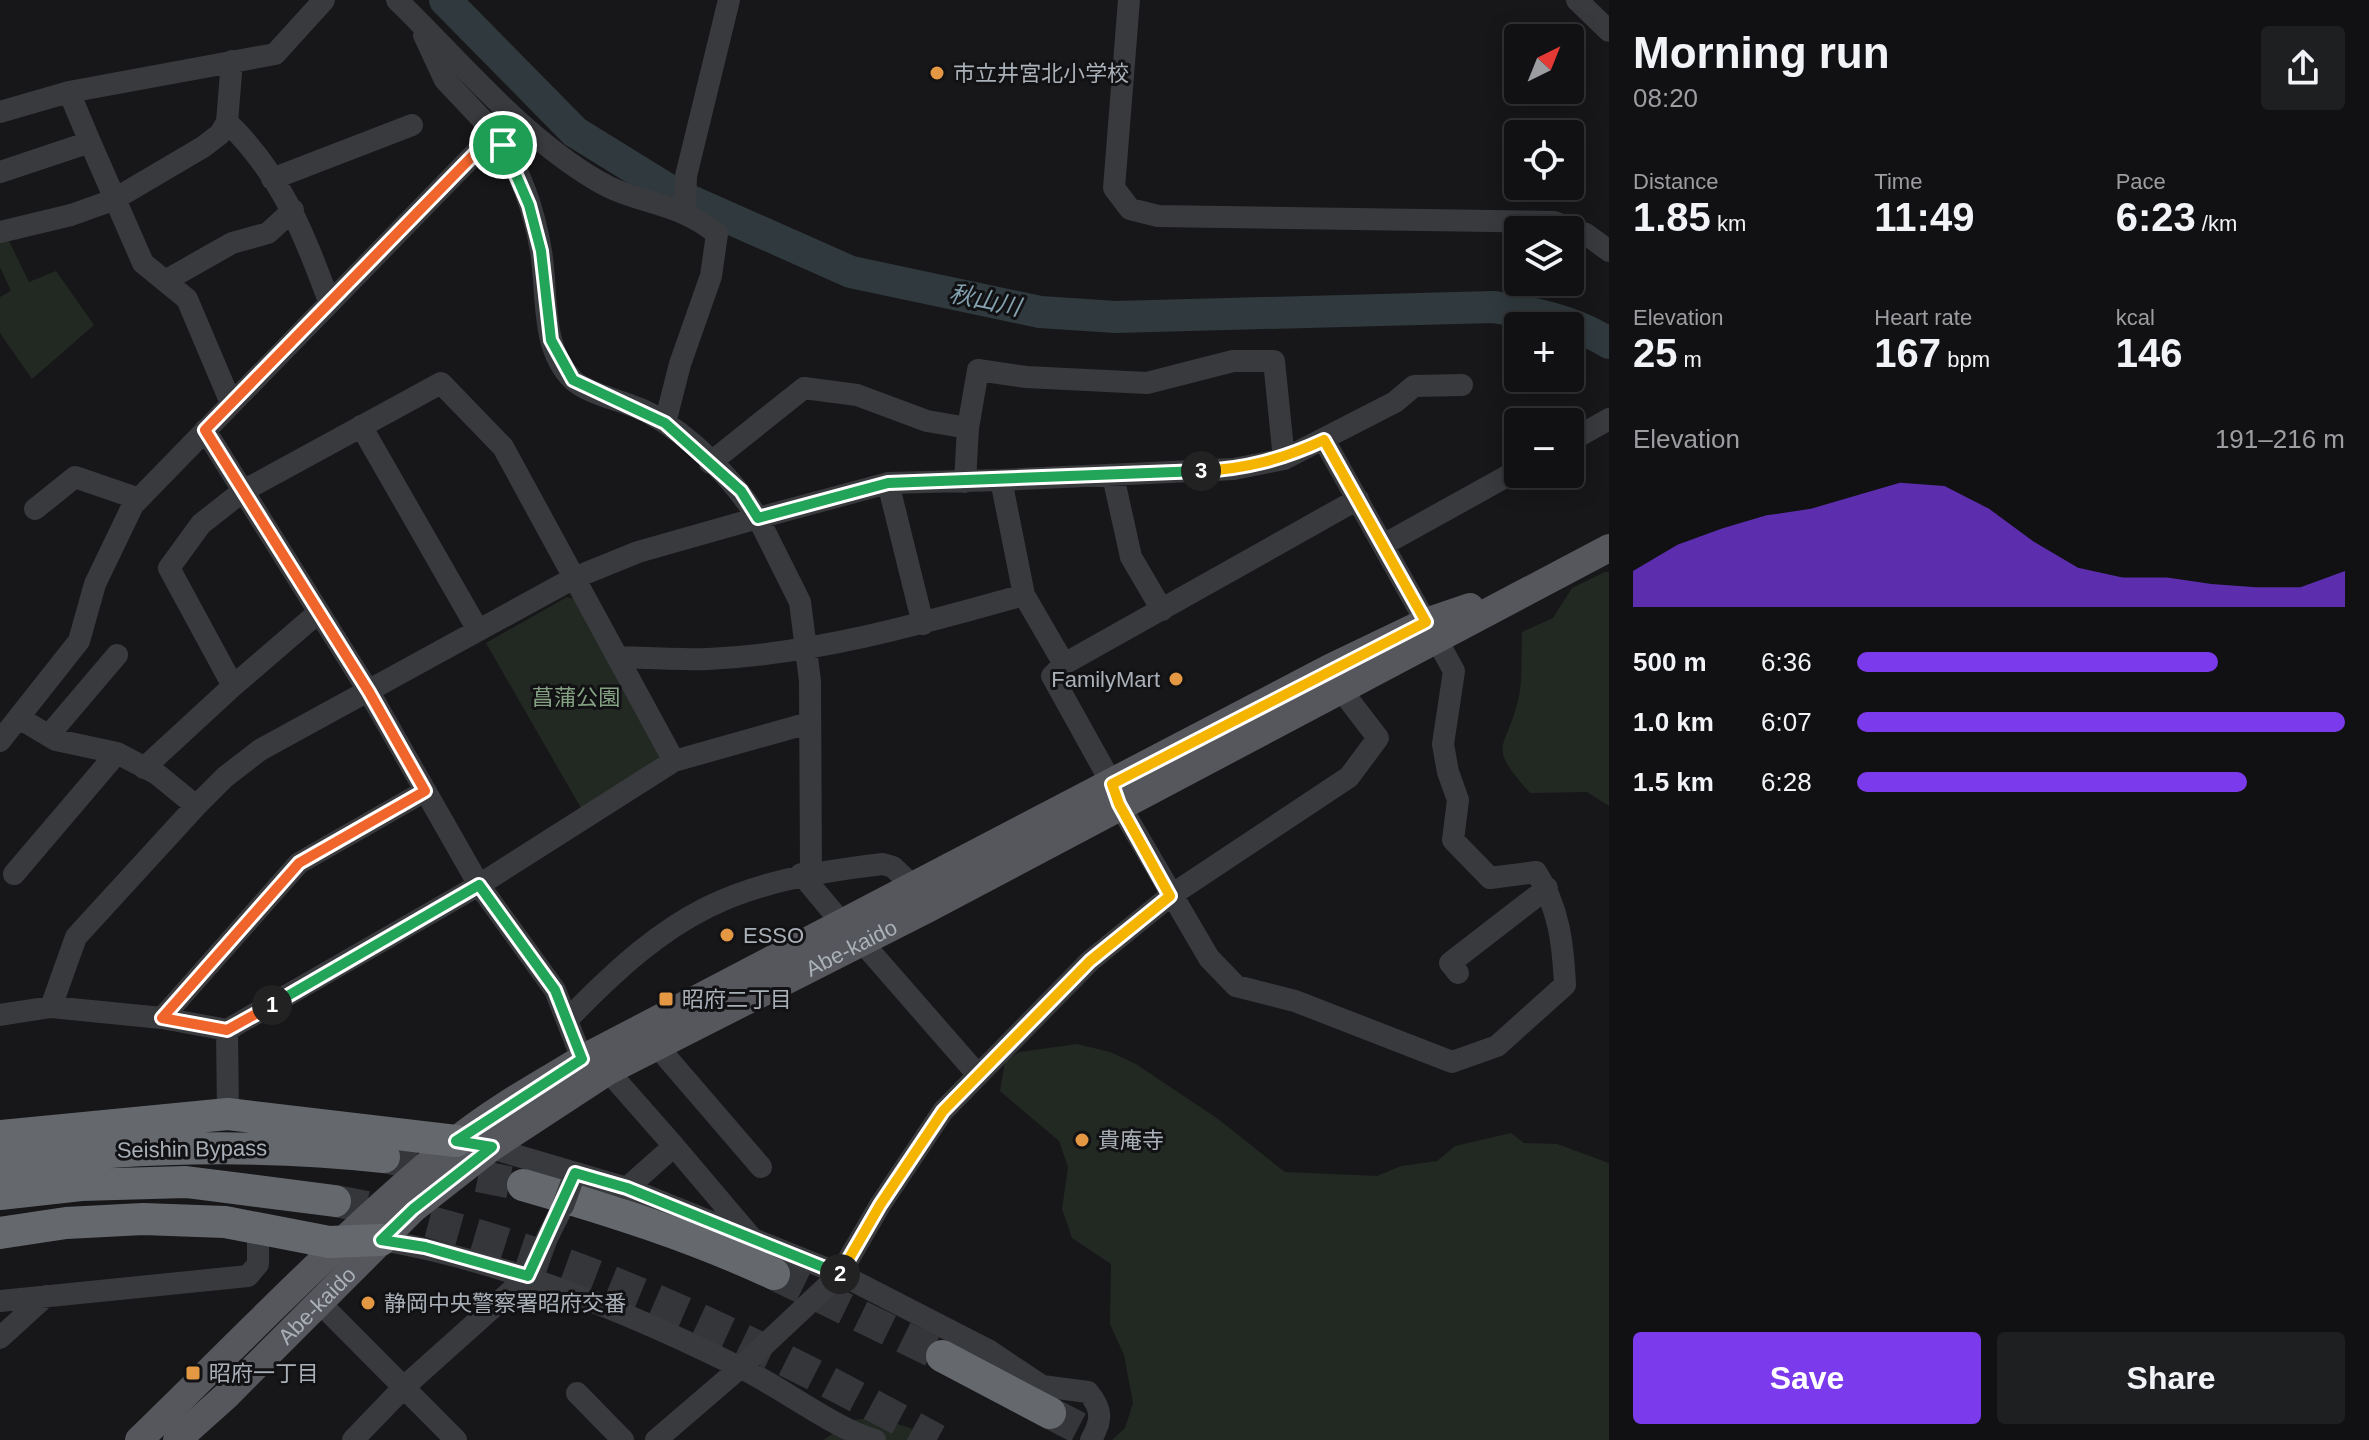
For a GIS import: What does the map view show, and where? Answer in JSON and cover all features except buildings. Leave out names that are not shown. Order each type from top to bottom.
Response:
[{"type":"highway","points":[[0,1136],[228,1114],[456,1141]]},
{"type":"highway","name":"Seishin Bypass","points":[[0,1163],[110,1149],[208,1147],[299,1148],[384,1157]]},
{"type":"highway","name":"Seishin Bypass","points":[[0,1194],[81,1185],[186,1182],[335,1201]]},
{"type":"highway","points":[[0,1205],[81,1185]]},
{"type":"highway","points":[[523,1185],[709,1244],[774,1274]]},
{"type":"highway","points":[[0,1233],[66,1223],[143,1219],[225,1222],[343,1242],[381,1240]]},
{"type":"highway","points":[[942,1356],[1050,1413]]},
{"type":"main road","name":"Abe-kaido","points":[[177,1440],[226,1396],[413,1209],[492,1147],[608,1071],[852,932],[1116,794],[1432,631],[1554,579],[1609,548]]},
{"type":"main road","name":"Abe-kaido","points":[[139,1440],[343,1242],[456,1141],[582,1059],[852,932],[913,886],[1342,691],[1432,631]]},
{"type":"street","points":[[0,112],[69,92],[275,54],[324,0]]},
{"type":"street","points":[[397,0],[557,155],[599,182],[685,211],[717,234],[717,246],[665,423]]},
{"type":"street","points":[[685,211],[686,176],[729,0]]},
{"type":"street","points":[[1129,0],[1114,188],[1130,209],[1158,216],[1554,222],[1586,234],[1609,251]]},
{"type":"street","points":[[1577,0],[1609,31]]},
{"type":"street","points":[[417,20],[445,80],[495,133],[515,167],[541,251],[551,340],[573,380],[665,423],[741,491],[758,518],[800,602],[807,648],[806,873],[852,932],[978,1075]]},
{"type":"street","points":[[0,232],[71,215],[113,200],[203,147],[220,134],[227,122],[232,61]]},
{"type":"street","points":[[69,92],[113,200],[143,263],[187,299],[231,403]]},
{"type":"street","points":[[227,122],[256,150],[293,210],[329,301]]},
{"type":"street","points":[[272,179],[412,125]]},
{"type":"street","points":[[0,741],[79,641],[95,584],[139,499],[495,133]]},
{"type":"street","points":[[0,172],[90,142]]},
{"type":"street","points":[[165,281],[232,243],[268,233],[293,210]]},
{"type":"street","points":[[965,482],[968,428],[978,370],[1026,377],[1147,383],[1233,361],[1274,361],[1284,459]]},
{"type":"street","points":[[233,686],[169,568],[201,524],[243,491],[441,383],[503,447],[674,761]]},
{"type":"street","points":[[51,1007],[76,937],[225,777],[260,750],[574,578],[638,552],[888,483],[1234,469],[1284,459],[1395,402],[1414,386],[1462,385]]},
{"type":"street","points":[[710,463],[804,388],[857,395],[927,421],[968,428]]},
{"type":"street","points":[[1584,433],[1609,419]]},
{"type":"street","points":[[361,426],[478,630]]},
{"type":"street","points":[[205,430],[369,692],[479,885],[555,990],[582,1059]]},
{"type":"street","points":[[1324,440],[1358,499],[1454,671],[1443,744],[1448,772],[1458,800],[1453,840],[1490,878],[1536,872],[1547,888],[1562,933],[1565,985],[1497,1046],[1452,1062],[1295,1001],[1236,986],[1209,958],[1170,896],[1052,676],[1064,664],[1358,499]]},
{"type":"street","points":[[1113,476],[1131,557],[1162,610]]},
{"type":"street","points":[[35,509],[75,477],[139,499]]},
{"type":"street","points":[[1383,545],[1504,478]]},
{"type":"street","points":[[1001,480],[1024,595],[1064,664]]},
{"type":"street","points":[[888,483],[923,624]]},
{"type":"street","points":[[617,657],[709,659],[807,648],[923,624],[1024,595]]},
{"type":"street","points":[[144,768],[319,612]]},
{"type":"street","points":[[49,735],[117,655]]},
{"type":"street","points":[[656,1440],[741,1367],[840,1274],[933,1124],[1090,961],[1170,896],[1349,777],[1378,738],[1342,691]]},
{"type":"street","points":[[19,718],[49,735],[117,753],[144,768],[196,806]]},
{"type":"street","points":[[0,1015],[51,1007],[162,1018],[227,1030],[479,885],[674,761],[809,723]]},
{"type":"street","points":[[14,874],[117,753]]},
{"type":"street","points":[[162,1018],[299,863],[425,791]]},
{"type":"street","points":[[567,1020],[611,975],[674,925],[746,889],[806,873],[883,864],[893,867],[913,886]]},
{"type":"street","points":[[1458,973],[1450,963],[1547,888]]},
{"type":"street","points":[[227,1030],[228,1114]]},
{"type":"street","points":[[656,1045],[761,1167]]},
{"type":"street","points":[[608,1071],[753,1239]]},
{"type":"street","points":[[456,1141],[492,1147],[627,1188],[840,1274],[988,1350],[1042,1386],[1088,1392],[1099,1405],[1101,1423],[1091,1440]]},
{"type":"street","points":[[627,1188],[674,1146]]},
{"type":"street","points":[[353,1440],[404,1387],[528,1276],[563,1206],[575,1173]]},
{"type":"street","points":[[0,1301],[248,1276],[258,1264],[258,1228]]},
{"type":"street","points":[[381,1240],[425,1247],[528,1276],[741,1367],[875,1440]]},
{"type":"street","points":[[0,1338],[46,1296]]},
{"type":"street","points":[[318,1301],[456,1440]]},
{"type":"street","points":[[577,1393],[623,1440]]},
{"type":"green space","points":[[8,239],[29,282],[56,271],[94,325],[32,379],[0,333],[0,297],[11,291],[0,267],[0,241]]},
{"type":"green space","points":[[1609,572],[1609,806],[1587,792],[1530,793],[1508,765],[1503,748],[1520,693],[1522,632],[1553,618],[1572,588]]},
{"type":"green space","name":"菖蒲公園","points":[[567,597],[579,600],[666,751],[662,762],[581,808],[486,643]]},
{"type":"green space","points":[[1077,1044],[1110,1052],[1136,1064],[1218,1119],[1285,1172],[1377,1176],[1401,1166],[1437,1161],[1455,1146],[1511,1133],[1524,1143],[1557,1144],[1609,1163],[1609,1440],[1112,1440],[1125,1428],[1133,1403],[1124,1355],[1110,1324],[1111,1264],[1072,1238],[1062,1209],[1068,1167],[1059,1141],[1000,1091],[1005,1061],[1019,1052]]},
{"type":"green space","points":[[876,1417],[910,1428],[929,1440],[823,1440],[855,1420]]},
{"type":"waterway","name":"秋山川","points":[[445,0],[575,132],[677,195],[851,272],[1040,312],[1116,317],[1493,307],[1553,319],[1609,343]]},
{"type":"tunnel","points":[[384,1157],[523,1185]]},
{"type":"tunnel","points":[[335,1201],[415,1218],[570,1266],[720,1329],[937,1440]]},
{"type":"tunnel","points":[[774,1274],[942,1356]]},
{"type":"tunnel","points":[[1050,1413],[1102,1440]]},
{"type":"place","name":"市立井宮北小学校","points":[[937,73]]},
{"type":"place","name":"FamilyMart","points":[[1176,679]]},
{"type":"place","name":"ESSO","points":[[727,935]]},
{"type":"place","name":"昭府二丁目","points":[[666,999]]},
{"type":"place","name":"貴庵寺","points":[[1082,1140]]},
{"type":"place","name":"静岡中央警察署昭府交番","points":[[368,1303]]},
{"type":"place","name":"昭府一丁目","points":[[193,1373]]},
{"type":"route","points":[[495,133],[503,145],[529,205],[541,251],[551,340],[573,380],[648,412],[665,423],[741,491],[758,518],[888,483],[1234,469],[1284,459],[1324,440],[1426,622],[1330,668],[1112,784],[1119,804],[1170,896],[1090,961],[943,1111],[880,1205],[840,1274],[627,1188],[575,1173],[563,1206],[528,1276],[425,1247],[381,1240],[413,1209],[492,1147],[456,1141],[582,1059],[555,990],[479,885],[227,1030],[162,1018],[299,863],[425,791],[369,692],[205,430],[495,133]]}]
